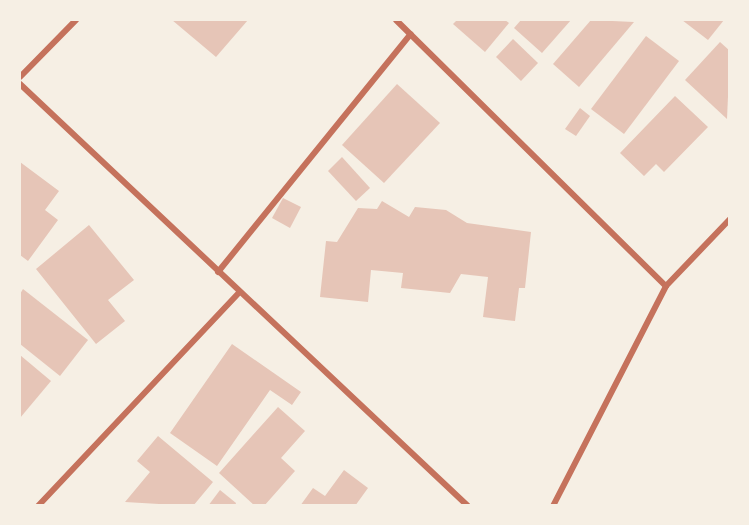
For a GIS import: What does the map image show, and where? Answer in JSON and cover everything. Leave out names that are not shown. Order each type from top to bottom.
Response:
[{"type":"street","points":[[20,77],[76,20]]},
{"type":"street","points":[[396,20],[666,286]]},
{"type":"street","points":[[218,272],[411,34]]},
{"type":"street","points":[[20,84],[468,506]]},
{"type":"street","points":[[553,506],[666,286],[729,219]]},
{"type":"street","points":[[38,506],[240,292]]},
{"type":"building","points":[[172,20],[248,20],[216,57]]},
{"type":"building","points":[[457,20],[505,20],[509,23],[485,52],[453,24]]},
{"type":"building","points":[[521,20],[571,20],[542,53],[514,28]]},
{"type":"building","points":[[591,20],[634,22],[579,87],[553,64]]},
{"type":"building","points":[[682,20],[724,20],[708,40]]},
{"type":"building","points":[[646,36],[679,61],[624,134],[591,109]]},
{"type":"building","points":[[513,39],[538,63],[521,81],[496,57]]},
{"type":"building","points":[[720,42],[730,51],[727,119],[685,80]]},
{"type":"building","points":[[397,84],[440,123],[384,183],[342,145]]},
{"type":"building","points":[[675,96],[708,127],[664,172],[656,164],[644,176],[620,153]]},
{"type":"building","points":[[580,108],[590,116],[576,136],[565,129]]},
{"type":"building","points":[[342,157],[370,188],[356,201],[328,171]]},
{"type":"building","points":[[20,162],[59,191],[45,210],[58,220],[28,261],[20,255]]},
{"type":"building","points":[[283,198],[301,207],[290,228],[272,218]]},
{"type":"building","points":[[382,201],[409,217],[415,207],[446,210],[467,223],[531,232],[525,288],[519,288],[515,321],[483,317],[488,277],[461,274],[450,293],[401,288],[403,273],[371,270],[368,302],[320,297],[326,241],[337,242],[358,208],[377,209]]},
{"type":"building","points":[[89,225],[134,280],[108,300],[125,321],[96,344],[36,269]]},
{"type":"building","points":[[23,289],[88,340],[60,376],[20,344],[20,294]]},
{"type":"building","points":[[232,344],[301,392],[292,405],[270,390],[217,466],[170,433]]},
{"type":"building","points":[[20,355],[51,381],[20,418]]},
{"type":"building","points":[[278,407],[305,431],[281,458],[295,471],[264,506],[255,506],[219,473]]},
{"type":"building","points":[[158,436],[213,482],[193,506],[125,502],[150,472],[137,461]]},
{"type":"building","points":[[344,470],[368,488],[355,506],[300,506],[313,488],[325,496]]},
{"type":"building","points":[[220,490],[236,503],[235,506],[208,506]]}]
